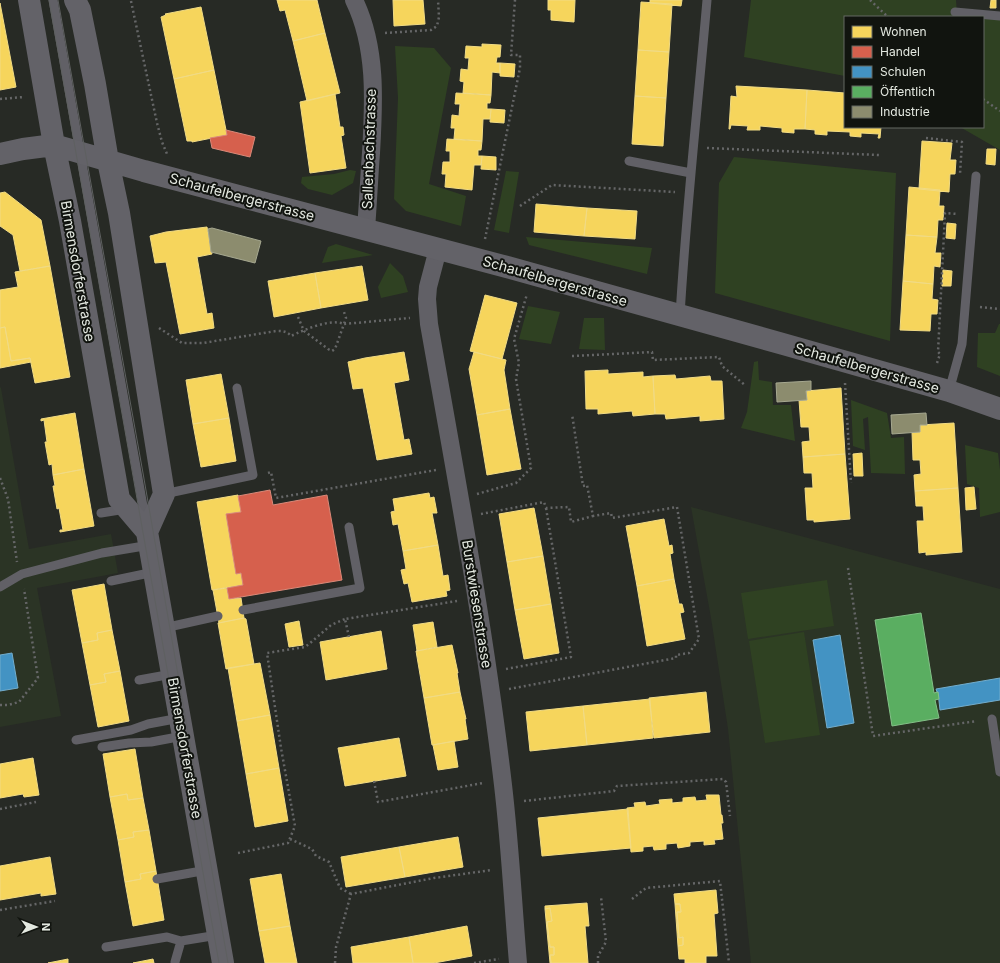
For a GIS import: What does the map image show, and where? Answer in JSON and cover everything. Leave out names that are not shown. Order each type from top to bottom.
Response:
[{"type":"main road","name":"Birmensdorferstrasse","points":[[29,0],[119,499],[148,538],[223,963]]},
{"type":"main road","points":[[75,0],[80,10],[119,213],[164,494],[148,538]]},
{"type":"main road","name":"Schaufelbergerstrasse","points":[[54,145],[108,161],[532,274],[949,391],[1000,409]]},
{"type":"main road","points":[[0,154],[54,145]]},
{"type":"street","name":"Sallenbachstrasse","points":[[354,0],[359,10],[366,34],[371,59],[373,108],[366,229]]},
{"type":"street","name":"Burstwiesenstrasse","points":[[438,249],[428,287],[427,299],[429,324],[479,608],[497,738],[506,814],[512,960]]},
{"type":"lane","name":"Birmensdorferstrasse","points":[[53,0],[148,538]]},
{"type":"lane","points":[[680,316],[689,193],[707,0]]},
{"type":"lane","points":[[955,12],[1000,16]]},
{"type":"lane","points":[[629,161],[691,173]]},
{"type":"lane","points":[[949,391],[962,344],[976,176]]},
{"type":"lane","points":[[164,494],[253,475],[237,388]]},
{"type":"lane","points":[[101,513],[127,508]]},
{"type":"lane","points":[[243,610],[360,588],[349,527]]},
{"type":"lane","points":[[0,586],[22,574],[102,553],[148,538]]},
{"type":"lane","points":[[111,581],[154,572]]},
{"type":"lane","points":[[164,628],[218,616]]},
{"type":"lane","points":[[139,680],[172,674]]},
{"type":"lane","points":[[992,719],[1000,772]]},
{"type":"lane","points":[[76,740],[131,730],[148,724],[182,727]]},
{"type":"lane","points":[[102,747],[129,743],[151,742],[182,727]]},
{"type":"lane","points":[[157,879],[207,870]]},
{"type":"lane","points":[[106,947],[167,937],[181,942],[218,935]]},
{"type":"lane","points":[[175,962],[181,942]]},
{"type":"path","points":[[366,34],[431,30],[437,26],[439,17],[438,0]]},
{"type":"path","points":[[484,242],[520,68],[520,55],[511,55],[515,0]]},
{"type":"path","points":[[870,0],[887,16]]},
{"type":"path","points":[[131,2],[157,123],[167,154]]},
{"type":"path","points":[[0,99],[26,96]]},
{"type":"path","points":[[984,100],[1000,111]]},
{"type":"path","points":[[926,138],[962,142],[960,178]]},
{"type":"path","points":[[694,147],[879,155]]},
{"type":"path","points":[[520,206],[552,185],[689,193]]},
{"type":"path","points":[[958,207],[958,214]]},
{"type":"path","points":[[940,354],[938,352],[945,213],[972,216]]},
{"type":"path","points":[[470,496],[516,483],[531,468],[516,378],[519,363],[514,339],[532,274]]},
{"type":"path","points":[[965,307],[1000,308]]},
{"type":"path","points":[[298,317],[304,331],[332,351],[335,349],[344,324],[344,312]]},
{"type":"path","points":[[155,326],[182,343],[203,344],[276,331],[284,331],[290,336],[304,331],[312,326],[340,322],[344,324],[416,317]]},
{"type":"path","points":[[937,363],[940,354],[944,351]]},
{"type":"path","points":[[572,356],[652,352],[653,360],[719,357],[722,366],[746,386]]},
{"type":"path","points":[[845,382],[851,483]]},
{"type":"path","points":[[572,414],[583,486],[587,485],[593,516]]},
{"type":"path","points":[[271,474],[276,498],[454,467]]},
{"type":"path","points":[[0,478],[8,499],[17,562],[22,574],[38,678],[19,702],[8,705],[0,705]]},
{"type":"path","points":[[474,515],[544,502],[571,657],[500,670]]},
{"type":"path","points":[[503,690],[676,658],[676,655],[689,653],[699,639],[677,506],[612,518],[611,513],[571,522],[569,507],[546,508]]},
{"type":"path","points":[[848,568],[873,736],[992,719]]},
{"type":"path","points":[[238,853],[288,843],[295,826],[281,748],[267,653],[305,646],[331,625],[345,619],[464,600]]},
{"type":"path","points":[[345,619],[349,637]]},
{"type":"path","points":[[518,802],[614,791],[617,786],[723,779],[726,782],[730,816]]},
{"type":"path","points":[[374,781],[378,802],[490,782]]},
{"type":"path","points":[[0,809],[36,802]]},
{"type":"path","points":[[290,839],[312,849],[316,856],[329,862],[340,888],[351,894],[434,878],[499,870]]},
{"type":"path","points":[[632,899],[646,888],[720,881],[729,963]]},
{"type":"path","points":[[335,963],[336,946],[351,894]]},
{"type":"path","points":[[598,963],[598,956],[606,942],[601,897]]},
{"type":"path","points":[[0,910],[55,901]]},
{"type":"path","points":[[474,963],[512,960]]},
{"type":"shaded area","points":[[0,387],[29,549],[111,534],[118,573],[37,588],[61,716],[0,727]]},
{"type":"shaded area","points":[[691,507],[1000,589],[1000,963],[751,963],[728,729],[711,618]]},
{"type":"green space","points":[[751,0],[956,0],[957,15],[966,16],[844,16],[844,76],[744,57]]},
{"type":"green space","points":[[984,18],[1000,20],[1000,150],[962,128],[984,128]]},
{"type":"green space","points":[[395,46],[434,48],[451,68],[429,184],[466,196],[461,226],[406,211],[394,199],[398,98]]},
{"type":"green space","points":[[734,157],[896,173],[890,341],[715,293],[719,183]]},
{"type":"green space","points":[[350,170],[356,171],[353,183],[332,195],[308,189],[301,183],[302,177],[334,174]]},
{"type":"green space","points":[[506,171],[519,172],[509,233],[494,230]]},
{"type":"green space","points":[[526,237],[652,248],[647,274],[529,245]]},
{"type":"green space","points":[[336,244],[373,255],[322,263],[328,247]]},
{"type":"green space","points":[[390,263],[403,276],[408,292],[381,298],[378,287]]},
{"type":"green space","points":[[528,306],[560,312],[551,344],[519,339]]},
{"type":"green space","points":[[584,318],[604,318],[605,350],[579,349]]},
{"type":"green space","points":[[999,324],[1000,376],[977,367],[978,333],[995,333]]},
{"type":"green space","points":[[758,361],[759,380],[772,382],[773,405],[791,405],[795,441],[741,428],[747,412],[754,362]]},
{"type":"green space","points":[[851,400],[887,413],[891,438],[904,437],[905,474],[871,473],[868,417],[863,419],[865,450],[853,446]]},
{"type":"green space","points":[[965,445],[998,453],[1000,470],[1000,512],[980,517],[979,488],[967,484]]},
{"type":"green space","points":[[827,580],[834,626],[748,639],[741,593]]},
{"type":"green space","points":[[804,632],[820,735],[765,743],[749,641]]},
{"type":"building: Wohnen","points":[[277,0],[317,0],[325,33],[293,41],[285,10],[280,11]]},
{"type":"building: Wohnen","points":[[393,0],[423,0],[425,24],[394,26]]},
{"type":"building: Wohnen","points":[[548,0],[575,0],[574,22],[551,20],[551,10],[548,10]]},
{"type":"building: Wohnen","points":[[650,0],[682,0],[681,6],[650,3]]},
{"type":"building: Wohnen","points":[[991,0],[996,0],[996,8],[990,8]]},
{"type":"building: Wohnen","points":[[641,2],[672,4],[669,52],[638,50]]},
{"type":"building: Wohnen","points":[[0,3],[16,87],[0,90]]},
{"type":"building: Wohnen","points":[[201,7],[214,70],[174,79],[161,17],[166,15],[165,14]]},
{"type":"building: Wohnen","points":[[325,33],[340,93],[307,101],[293,41]]},
{"type":"building: Wohnen","points":[[482,44],[501,45],[500,57],[497,57],[496,63],[500,63],[500,73],[492,72],[491,95],[463,93],[464,82],[460,81],[461,69],[468,70],[469,58],[465,58],[466,46],[482,47]]},
{"type":"building: Wohnen","points":[[638,50],[669,52],[666,98],[635,96]]},
{"type":"building: Wohnen","points":[[500,63],[515,64],[514,77],[500,76]]},
{"type":"building: Wohnen","points":[[214,70],[227,135],[192,142],[187,141],[174,79]]},
{"type":"building: Wohnen","points":[[736,86],[807,90],[805,129],[794,129],[794,133],[782,132],[782,128],[760,126],[760,130],[747,130],[748,126],[731,125],[729,129],[731,96],[737,97]]},
{"type":"building: Wohnen","points":[[807,90],[844,93],[844,128],[881,128],[880,138],[878,138],[879,134],[861,133],[861,137],[850,136],[850,132],[827,131],[827,135],[815,134],[815,130],[805,129]]},
{"type":"building: Wohnen","points":[[456,93],[491,95],[490,103],[487,103],[487,109],[491,109],[490,119],[483,119],[482,141],[454,139],[455,128],[451,128],[452,115],[459,116],[460,104],[455,104]]},
{"type":"building: Wohnen","points":[[335,94],[340,127],[343,127],[344,135],[341,136],[346,168],[310,173],[300,102]]},
{"type":"building: Wohnen","points":[[635,96],[666,98],[663,146],[632,144]]},
{"type":"building: Wohnen","points":[[491,109],[505,110],[504,123],[490,122]]},
{"type":"building: Wohnen","points":[[447,139],[482,141],[481,150],[478,150],[478,156],[482,156],[481,165],[474,165],[472,190],[445,187],[446,174],[442,174],[443,162],[450,162],[450,151],[446,151]]},
{"type":"building: Wohnen","points":[[922,141],[952,143],[950,160],[956,160],[955,174],[950,174],[949,192],[919,189]]},
{"type":"building: Wohnen","points":[[987,149],[996,149],[995,165],[986,164]]},
{"type":"building: Wohnen","points":[[482,156],[496,157],[496,170],[481,169]]},
{"type":"building: Wohnen","points":[[909,187],[940,190],[939,206],[944,206],[943,220],[938,220],[937,237],[906,235]]},
{"type":"building: Wohnen","points":[[5,192],[41,220],[50,266],[20,271],[13,235],[0,226],[0,193]]},
{"type":"building: Wohnen","points":[[536,204],[587,208],[584,236],[534,232]]},
{"type":"building: Wohnen","points":[[587,208],[637,211],[635,239],[584,236]]},
{"type":"building: Wohnen","points":[[947,223],[956,224],[955,239],[946,238]]},
{"type":"building: Wohnen","points":[[207,227],[212,254],[197,257],[207,314],[212,313],[214,328],[180,334],[166,262],[155,263],[150,236],[166,232]]},
{"type":"building: Wohnen","points":[[906,235],[937,237],[935,253],[941,253],[940,267],[934,266],[933,284],[903,281]]},
{"type":"building: Wohnen","points":[[50,266],[70,377],[35,383],[30,358],[11,361],[5,327],[0,328],[0,290],[18,287],[15,272]]},
{"type":"building: Wohnen","points":[[362,266],[368,300],[321,308],[315,273]]},
{"type":"building: Wohnen","points":[[943,270],[952,271],[951,286],[942,286]]},
{"type":"building: Wohnen","points":[[315,273],[321,308],[274,317],[268,281]]},
{"type":"building: Wohnen","points":[[903,281],[933,284],[932,299],[938,300],[937,314],[931,314],[930,331],[900,330]]},
{"type":"building: Wohnen","points":[[485,295],[517,303],[502,359],[470,351]]},
{"type":"building: Wohnen","points":[[5,327],[11,361],[30,358],[31,362],[0,368],[0,328]]},
{"type":"building: Wohnen","points":[[404,352],[409,380],[394,383],[404,440],[409,439],[412,454],[377,460],[363,388],[353,389],[348,362]]},
{"type":"building: Wohnen","points":[[474,352],[506,360],[504,370],[510,409],[477,415],[469,369]]},
{"type":"building: Wohnen","points":[[608,370],[608,374],[643,372],[643,377],[653,376],[655,414],[633,416],[632,411],[598,414],[598,409],[586,409],[585,371]]},
{"type":"building: Wohnen","points":[[221,374],[229,418],[193,424],[186,380]]},
{"type":"building: Wohnen","points":[[675,375],[676,379],[710,376],[711,381],[722,381],[724,419],[700,421],[700,416],[666,419],[665,414],[655,414],[653,376]]},
{"type":"building: Wohnen","points":[[841,388],[845,454],[803,457],[802,442],[810,441],[809,427],[801,427],[799,400],[807,400],[806,391]]},
{"type":"building: Wohnen","points":[[510,409],[521,469],[487,475],[477,415]]},
{"type":"building: Wohnen","points":[[75,413],[84,469],[53,475],[52,464],[49,465],[45,442],[47,442],[44,420],[41,421],[41,419]]},
{"type":"building: Wohnen","points":[[229,418],[236,461],[201,467],[193,424]]},
{"type":"building: Wohnen","points":[[954,423],[958,488],[915,491],[914,475],[921,474],[920,460],[913,460],[912,432],[920,432],[920,425]]},
{"type":"building: Wohnen","points":[[862,453],[863,476],[854,476],[853,454]]},
{"type":"building: Wohnen","points":[[845,454],[850,519],[814,522],[814,520],[807,520],[805,488],[813,488],[812,473],[804,473],[803,457]]},
{"type":"building: Wohnen","points":[[84,469],[94,526],[60,532],[60,530],[63,530],[59,508],[57,509],[53,486],[55,486],[53,475]]},
{"type":"building: Wohnen","points":[[974,487],[976,509],[966,510],[965,488]]},
{"type":"building: Wohnen","points":[[958,488],[962,552],[926,555],[926,552],[919,553],[917,521],[924,521],[923,506],[916,506],[915,491]]},
{"type":"building: Wohnen","points":[[429,493],[430,498],[434,497],[437,513],[432,513],[438,545],[403,551],[398,524],[393,525],[391,512],[395,511],[393,499]]},
{"type":"building: Wohnen","points":[[238,495],[241,512],[226,514],[236,574],[241,573],[243,585],[212,590],[197,502]]},
{"type":"building: Wohnen","points":[[534,508],[543,556],[507,562],[499,514]]},
{"type":"building: Wohnen","points":[[664,519],[669,546],[672,545],[673,553],[670,554],[674,579],[637,586],[626,526]]},
{"type":"building: Wohnen","points":[[438,545],[443,576],[448,575],[450,590],[446,591],[447,596],[412,602],[408,583],[404,584],[401,570],[406,569],[403,551]]},
{"type":"building: Wohnen","points":[[543,556],[551,604],[515,610],[507,562]]},
{"type":"building: Wohnen","points":[[674,579],[679,604],[682,604],[684,612],[680,613],[685,639],[647,646],[637,586]]},
{"type":"building: Wohnen","points":[[104,584],[112,630],[97,633],[98,640],[82,643],[72,590]]},
{"type":"building: Wohnen","points":[[227,588],[229,599],[241,598],[244,618],[219,623],[213,590]]},
{"type":"building: Wohnen","points":[[551,604],[559,653],[524,659],[515,610]]},
{"type":"building: Wohnen","points":[[244,618],[246,619],[254,664],[226,669],[218,623]]},
{"type":"building: Wohnen","points":[[299,621],[303,645],[289,647],[285,624]]},
{"type":"building: Wohnen","points":[[433,622],[437,647],[417,651],[413,625]]},
{"type":"building: Wohnen","points":[[112,630],[120,671],[104,674],[106,682],[90,685],[82,643],[98,640],[97,633]]},
{"type":"building: Wohnen","points":[[381,631],[387,669],[326,680],[320,642]]},
{"type":"building: Wohnen","points":[[452,645],[458,673],[460,692],[424,698],[416,651]]},
{"type":"building: Wohnen","points":[[260,663],[270,715],[237,721],[228,668]]},
{"type":"building: Wohnen","points":[[120,671],[129,721],[98,727],[90,685],[106,682],[104,674]]},
{"type":"building: Wohnen","points":[[460,692],[466,719],[468,739],[432,745],[424,698]]},
{"type":"building: Wohnen","points":[[706,692],[710,732],[654,738],[649,698]]},
{"type":"building: Wohnen","points":[[650,699],[653,738],[587,745],[583,706]]},
{"type":"building: Wohnen","points":[[583,706],[587,745],[530,751],[526,712]]},
{"type":"building: Wohnen","points":[[270,715],[279,768],[246,774],[237,721]]},
{"type":"building: Wohnen","points":[[399,738],[406,776],[345,786],[338,748]]},
{"type":"building: Wohnen","points":[[454,741],[458,767],[438,770],[433,745]]},
{"type":"building: Wohnen","points":[[135,749],[143,798],[128,800],[127,794],[110,797],[103,754]]},
{"type":"building: Wohnen","points":[[33,758],[39,795],[24,797],[23,794],[0,798],[0,764]]},
{"type":"building: Wohnen","points":[[279,768],[288,821],[255,827],[246,774]]},
{"type":"building: Wohnen","points":[[127,794],[128,800],[143,798],[149,830],[133,832],[134,837],[118,840],[110,797]]},
{"type":"building: Wohnen","points":[[706,795],[719,795],[723,823],[721,823],[723,839],[714,840],[715,844],[704,845],[704,841],[690,842],[690,846],[678,848],[677,843],[666,844],[666,849],[654,850],[653,846],[643,847],[643,851],[631,852],[627,808],[635,807],[634,803],[645,802],[646,806],[660,804],[659,800],[672,799],[672,803],[683,802],[683,798],[695,797],[696,801],[707,800]]},
{"type":"building: Wohnen","points":[[628,809],[631,848],[542,856],[538,818]]},
{"type":"building: Wohnen","points":[[149,830],[156,871],[140,874],[141,879],[125,882],[118,840],[134,837],[133,832]]},
{"type":"building: Wohnen","points":[[458,837],[463,867],[405,877],[399,847]]},
{"type":"building: Wohnen","points":[[399,847],[405,877],[346,887],[341,857]]},
{"type":"building: Wohnen","points":[[50,857],[56,894],[41,896],[41,893],[0,900],[0,866]]},
{"type":"building: Wohnen","points":[[156,871],[164,920],[133,926],[125,882],[141,879],[140,874]]},
{"type":"building: Wohnen","points":[[281,874],[290,926],[259,931],[250,879]]},
{"type":"building: Wohnen","points":[[716,890],[718,913],[714,914],[717,956],[706,956],[706,963],[685,963],[685,959],[679,959],[678,946],[683,945],[683,937],[679,938],[677,912],[681,912],[680,904],[675,904],[674,894]]},
{"type":"building: Wohnen","points":[[587,903],[589,926],[585,926],[588,963],[551,963],[550,955],[554,955],[554,947],[550,947],[547,922],[552,921],[550,908],[545,909],[545,906]]},
{"type":"building: Wohnen","points":[[675,904],[680,904],[681,912],[677,912],[679,938],[683,937],[683,945],[678,946]]},
{"type":"building: Wohnen","points":[[550,908],[552,921],[547,922],[550,947],[554,947],[554,955],[550,955],[551,963],[550,963],[545,909]]},
{"type":"building: Wohnen","points":[[290,926],[297,963],[265,963],[259,931]]},
{"type":"building: Wohnen","points":[[467,926],[472,956],[434,963],[413,963],[409,937]]},
{"type":"building: Wohnen","points":[[409,937],[413,963],[353,963],[351,947]]},
{"type":"building: Wohnen","points":[[68,959],[68,963],[48,963]]},
{"type":"building: Wohnen","points":[[153,959],[154,963],[133,963]]},
{"type":"building: Handel","points":[[226,130],[255,137],[250,157],[212,148],[210,138],[227,135]]},
{"type":"building: Handel","points":[[270,490],[273,505],[327,495],[342,580],[229,599],[227,588],[243,585],[241,573],[236,574],[226,514],[241,512],[238,496]]},
{"type":"building: Schulen","points":[[840,635],[854,723],[827,728],[813,640]]},
{"type":"building: Schulen","points":[[12,653],[18,688],[0,691],[0,655]]},
{"type":"building: Schulen","points":[[1000,678],[1000,700],[940,710],[938,692],[936,689]]},
{"type":"building: Öffentlich","points":[[921,613],[934,693],[938,692],[939,699],[935,700],[939,718],[892,726],[875,620]]},
{"type":"building: Industrie","points":[[212,228],[261,241],[255,263],[211,252],[208,229]]},
{"type":"building: Industrie","points":[[811,381],[811,390],[806,391],[807,400],[777,402],[776,383]]},
{"type":"building: Industrie","points":[[926,413],[927,425],[920,425],[920,432],[892,434],[891,415]]},
{"type":"tram line","points":[[49,0],[219,963]]},
{"type":"tram line","points":[[58,0],[143,473],[228,963]]}]
